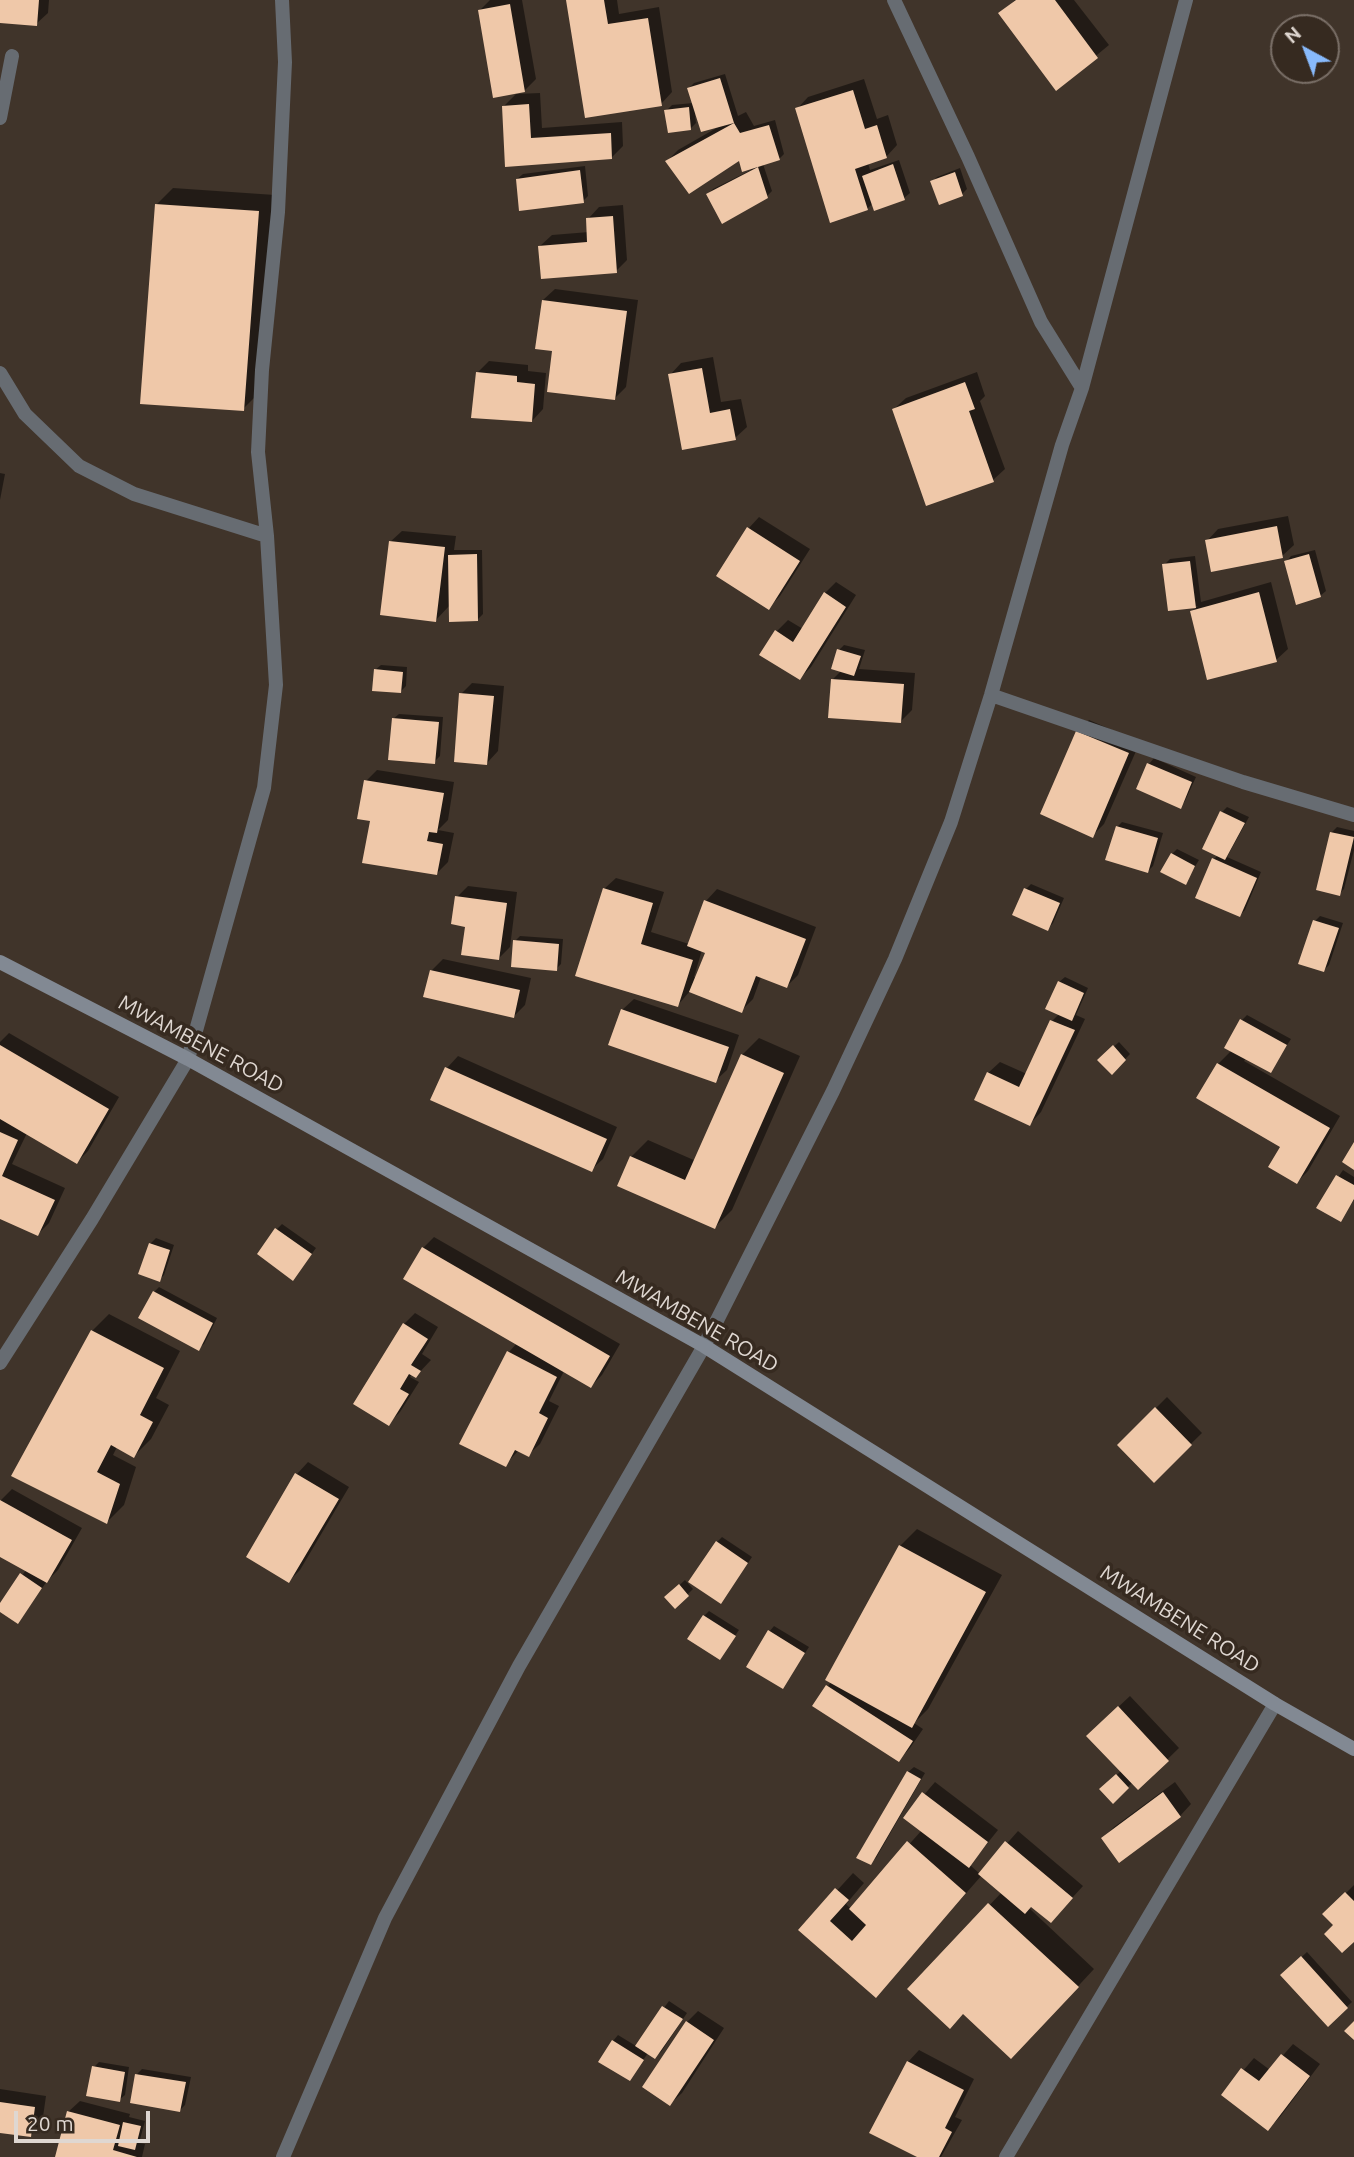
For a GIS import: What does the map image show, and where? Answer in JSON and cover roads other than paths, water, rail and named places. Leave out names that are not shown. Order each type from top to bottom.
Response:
[{"type":"street","points":[[0,1363],[92,1219],[188,1059],[264,788],[276,685],[267,536],[258,452],[262,370],[278,212],[285,62],[282,0]]},
{"type":"street","points":[[894,0],[963,145],[1041,322],[1082,388]]},
{"type":"street","points":[[283,2157],[384,1918],[519,1666],[704,1346],[833,1091],[895,959],[951,822],[991,695],[1062,444],[1082,388],[1186,0]]},
{"type":"street","points":[[0,118],[12,56]]},
{"type":"street","points":[[0,373],[25,414],[79,466],[134,494],[267,536]]},
{"type":"street","points":[[991,695],[1243,782],[1354,815]]},
{"type":"street","name":"MWAMBENE ROAD","points":[[0,962],[188,1059],[704,1346],[1275,1703],[1354,1749]]},
{"type":"street","points":[[1006,2157],[1275,1703]]}]
